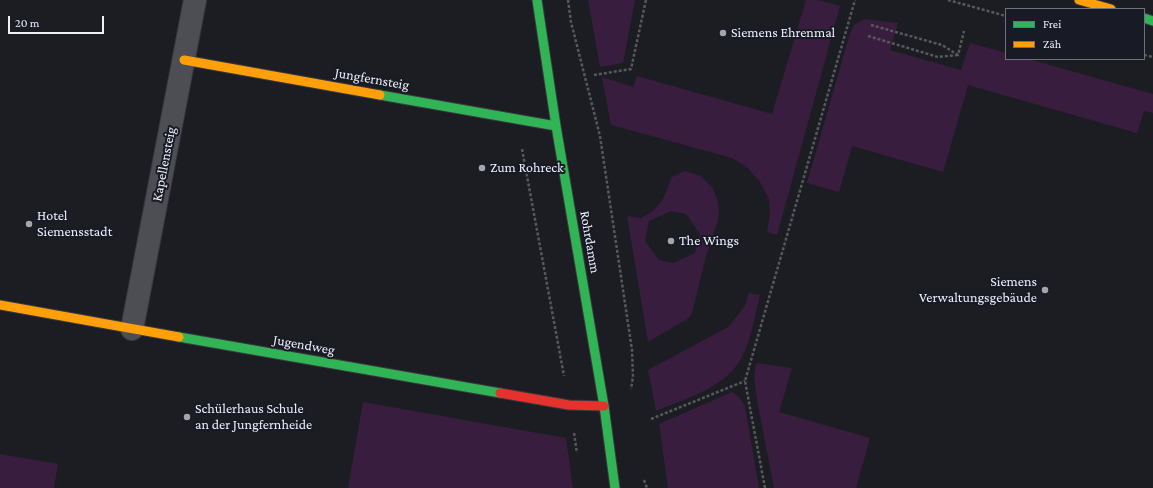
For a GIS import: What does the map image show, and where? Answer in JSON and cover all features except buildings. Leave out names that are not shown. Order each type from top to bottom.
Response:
[{"type":"street","name":"Kapellensteig","points":[[132,329],[195,0]]},
{"type":"street","name":"Rohrdamm","points":[[538,0],[556,126],[604,406],[615,488]]},
{"type":"street","points":[[1079,0],[1107,8]]},
{"type":"street","name":"Jungfernsteig","points":[[184,60],[556,126]]},
{"type":"street","name":"Jugendweg","points":[[0,305],[569,405],[604,406]]},
{"type":"path","points":[[567,0],[571,22],[600,136],[632,350],[634,377],[631,391]]},
{"type":"path","points":[[594,75],[631,69],[646,0]]},
{"type":"path","points":[[764,488],[745,381],[855,0]]},
{"type":"path","points":[[948,0],[1005,16]]},
{"type":"path","points":[[871,24],[942,45],[958,55]]},
{"type":"path","points":[[958,55],[964,31]]},
{"type":"path","points":[[868,36],[938,56],[958,55]]},
{"type":"path","points":[[520,142],[566,382]]},
{"type":"path","points":[[652,420],[745,381]]},
{"type":"path","points":[[573,427],[577,453]]},
{"type":"shaded area","points":[[588,0],[635,0],[623,63],[600,67]]},
{"type":"shaded area","points":[[806,0],[818,0],[840,6],[777,235],[767,232],[770,215],[769,199],[760,182],[747,167],[732,158],[611,125],[602,77],[633,87],[637,76],[772,114]]},
{"type":"shaded area","points":[[864,19],[898,23],[890,50],[961,70],[970,43],[1005,53],[1005,60],[1032,60],[1153,94],[1153,113],[1144,111],[1137,133],[968,85],[943,172],[852,146],[839,192],[807,183],[850,33],[855,24]]},
{"type":"shaded area","points":[[685,171],[701,176],[713,189],[718,202],[718,220],[706,256],[692,313],[689,318],[648,342],[627,216],[641,218],[653,211],[663,199],[672,177]],"holes":[[[671,211],[686,214],[700,234],[695,253],[673,263],[659,260],[645,241],[649,221]]]},
{"type":"shaded area","points":[[749,293],[760,295],[752,330],[746,347],[739,362],[732,371],[713,386],[702,392],[656,411],[648,370],[728,327],[745,306]]},
{"type":"shaded area","points":[[756,363],[792,368],[779,412],[870,438],[856,488],[774,488],[757,400],[754,377]]},
{"type":"shaded area","points":[[732,392],[739,397],[745,406],[759,488],[668,488],[659,424]]},
{"type":"shaded area","points":[[363,402],[566,438],[573,488],[348,488]]},
{"type":"shaded area","points":[[0,454],[58,464],[54,488],[0,488]]},
{"type":"traffic: fast","points":[[537,0],[556,126],[604,406],[615,488]]},
{"type":"traffic: fast","points":[[1145,18],[1153,21]]},
{"type":"traffic: fast","points":[[380,95],[556,126]]},
{"type":"traffic: fast","points":[[179,337],[500,393]]},
{"type":"traffic: slow","points":[[1079,0],[1107,8]]},
{"type":"traffic: slow","points":[[184,60],[380,95]]},
{"type":"traffic: slow","points":[[0,305],[179,337]]},
{"type":"traffic: jam","points":[[500,393],[569,405],[604,406]]},
{"type":"place","name":"Siemens Ehrenmal","points":[[723,33]]},
{"type":"place","name":"Zum Rohreck","points":[[482,168]]},
{"type":"place","name":"Hotel Siemensstadt","points":[[29,224]]},
{"type":"place","name":"The Wings","points":[[671,241]]},
{"type":"place","name":"Siemens Verwaltungsgebäude","points":[[1045,290]]},
{"type":"place","name":"Schülerhaus Schule an der Jungfernheide","points":[[187,417]]}]
